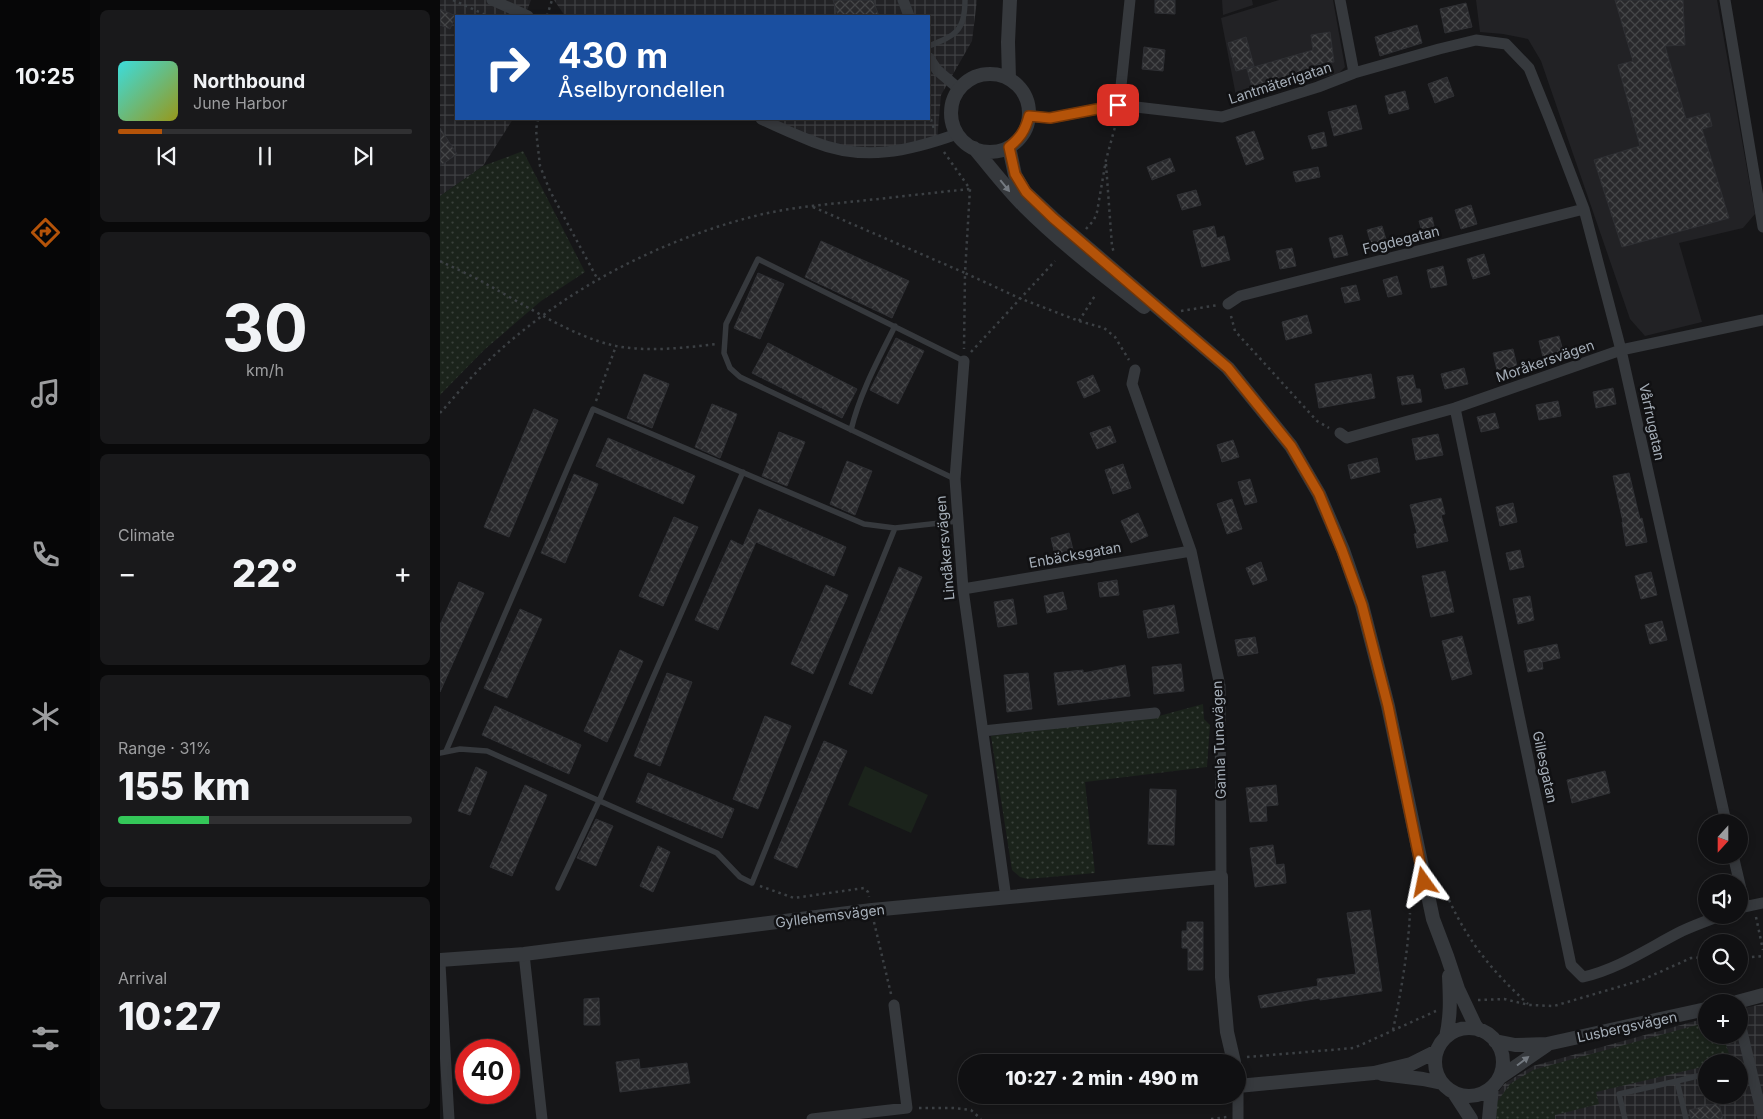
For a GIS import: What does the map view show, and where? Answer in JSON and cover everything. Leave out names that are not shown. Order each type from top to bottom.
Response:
[{"type":"street","points":[[492,0],[526,15]]},
{"type":"street","points":[[903,0],[909,15]]},
{"type":"street","points":[[1009,79],[1010,0]]},
{"type":"street","points":[[1118,105],[1130,0]]},
{"type":"street","points":[[1340,0],[1354,74]]},
{"type":"street","points":[[1725,0],[1763,227]]},
{"type":"street","name":"Lantmäterigatan","points":[[1029,116],[1050,118],[1118,105],[1222,117],[1354,74],[1476,40],[1506,44]]},
{"type":"street","name":"Vårfrugatan","points":[[1506,44],[1529,68],[1584,209],[1621,350],[1724,814]]},
{"type":"street","points":[[930,60],[937,70],[959,89]]},
{"type":"street","points":[[982,75],[999,75],[1009,79],[1018,86],[1028,105],[1029,116],[1026,129],[1019,139],[1009,147],[991,152],[974,148],[964,142],[957,134],[952,122],[951,111],[959,89],[967,81],[982,75]]},
{"type":"street","points":[[762,120],[815,143],[861,153],[894,152],[957,134]]},
{"type":"street","points":[[1009,147],[1015,174],[1026,192],[1228,368],[1291,446],[1319,494],[1362,605],[1388,706],[1433,919],[1448,956],[1458,989],[1479,1030]]},
{"type":"street","points":[[974,148],[1009,191],[1058,238],[1226,372],[1291,446]]},
{"type":"street","name":"Fogdegatan","points":[[1228,304],[1240,296],[1584,209]]},
{"type":"street","name":"Moråkersvägen","points":[[1340,433],[1347,438],[1455,408],[1621,350],[1763,320]]},
{"type":"street","name":"Lindåkersvägen","points":[[964,361],[955,479],[963,589],[1006,898]]},
{"type":"street","name":"Gamla Tunavägen","points":[[1135,370],[1132,384],[1191,551],[1220,686],[1222,977],[1227,1032],[1232,1054]]},
{"type":"street","name":"Gillesgatan","points":[[1455,408],[1571,965],[1583,977],[1595,974],[1640,955],[1683,931],[1700,924]]},
{"type":"street","name":"Enbäcksgatan","points":[[963,589],[1191,551]]},
{"type":"street","points":[[983,731],[1155,713]]},
{"type":"street","points":[[1736,864],[1750,905]]},
{"type":"street","name":"Gyllehemsvägen","points":[[440,960],[524,954],[872,910],[1221,877]]},
{"type":"street","points":[[524,954],[542,1119]]},
{"type":"street","points":[[1448,956],[1449,1022],[1446,1037],[1437,1051],[1435,1062],[1442,1083],[1454,1093],[1472,1119]]},
{"type":"street","points":[[440,964],[449,1119]]},
{"type":"street","points":[[1748,999],[1763,995]]},
{"type":"street","points":[[812,1119],[907,1108],[894,1006]]},
{"type":"street","name":"Lusbergsvägen","points":[[1495,1041],[1515,1045],[1547,1044],[1698,1012]]},
{"type":"street","points":[[1446,1037],[1461,1029],[1470,1028],[1488,1034],[1495,1041],[1502,1056],[1503,1064],[1496,1082],[1489,1119]]},
{"type":"street","name":"Lusbergsvägen","points":[[1496,1082],[1547,1044]]},
{"type":"street","points":[[1246,1081],[1374,1073],[1411,1064],[1437,1051]]},
{"type":"street","points":[[1374,1073],[1442,1083]]},
{"type":"street","points":[[1748,1077],[1763,1119]]},
{"type":"street","points":[[1454,1093],[1474,1096],[1484,1093],[1496,1082]]},
{"type":"street","points":[[1238,1104],[1238,1119]]},
{"type":"lane","points":[[930,46],[946,39],[960,29],[965,16],[965,0]]},
{"type":"lane","points":[[955,479],[740,377],[730,368],[724,353],[726,324],[758,259],[964,361]]},
{"type":"lane","points":[[851,430],[855,412],[864,389],[895,326]]},
{"type":"lane","points":[[443,752],[593,409],[864,524],[896,528],[958,521]]},
{"type":"lane","points":[[558,888],[599,801],[743,472]]},
{"type":"lane","points":[[443,752],[460,748],[488,751],[717,853],[740,877],[752,883],[896,528]]},
{"type":"lane","points":[[1625,1119],[1619,1094],[1698,1076]]},
{"type":"lane","points":[[1677,1081],[1686,1119]]},
{"type":"path","points":[[453,0],[486,15]]},
{"type":"path","points":[[547,15],[552,0]]},
{"type":"path","points":[[1080,236],[1094,220],[1097,212],[1106,160],[1118,120],[1118,105]]},
{"type":"path","points":[[930,116],[937,141],[970,189],[965,273],[964,361]]},
{"type":"path","points":[[538,120],[536,130],[540,166],[550,191],[598,280]]},
{"type":"path","points":[[1106,160],[1112,246],[1116,260]]},
{"type":"path","points":[[440,413],[485,363],[535,321],[576,293],[634,260],[700,232],[761,214],[811,206],[970,189]]},
{"type":"path","points":[[811,206],[1019,298],[1079,321],[1104,328],[1115,338],[1135,370]]},
{"type":"path","points":[[440,261],[485,283],[544,316],[585,335],[616,346],[650,350],[725,343]]},
{"type":"path","points":[[964,361],[1019,298],[1055,261]]},
{"type":"path","points":[[1079,321],[1096,294]]},
{"type":"path","points":[[1173,312],[1228,304],[1235,331],[1317,421],[1340,433]]},
{"type":"path","points":[[593,409],[616,346]]},
{"type":"path","points":[[752,883],[794,898],[819,896],[864,888],[868,892],[894,1006]]},
{"type":"path","points":[[1450,900],[1460,924],[1472,943],[1496,972],[1529,1004]]},
{"type":"path","points":[[1750,905],[1763,950]]},
{"type":"path","points":[[1393,1030],[1400,1000],[1410,913]]},
{"type":"path","points":[[1748,957],[1763,956]]},
{"type":"path","points":[[1246,1059],[1354,1048],[1444,1007]]},
{"type":"path","points":[[907,1108],[971,1110],[981,1119]]},
{"type":"shaded area","points":[[440,0],[531,0],[525,15],[455,15],[455,120],[512,120],[483,166],[440,196]]},
{"type":"shaded area","points":[[554,0],[977,0],[972,41],[941,95],[937,141],[861,153],[764,120],[930,120],[930,15],[564,15]]},
{"type":"shaded area","points":[[1222,0],[1252,0],[1253,5],[1223,15]]},
{"type":"shaded area","points":[[1279,0],[1333,0],[1345,67],[1338,74],[1236,96],[1221,18]]},
{"type":"shaded area","points":[[1476,0],[1717,0],[1755,214],[1743,228],[1679,243],[1702,322],[1645,336],[1630,319],[1541,61],[1528,39],[1480,32]]},
{"type":"shaded area","points":[[523,151],[585,272],[541,301],[484,350],[440,395],[440,196],[483,166]]},
{"type":"shaded area","points":[[1203,704],[1204,719],[1210,725],[1207,767],[1085,782],[1095,873],[1028,879],[1020,877],[1012,870],[991,736],[1159,716]]},
{"type":"shaded area","points":[[865,766],[928,795],[911,833],[848,805]]},
{"type":"shaded area","points":[[1763,1004],[1763,1119],[1492,1119],[1494,1099],[1504,1084],[1533,1066],[1698,1020],[1698,1044],[1748,1044],[1748,1007]]},
{"type":"shaded area","points":[[1697,1025],[1698,1044],[1726,1044],[1729,1054],[1698,1054],[1698,1068],[1596,1092],[1599,1104],[1555,1115],[1555,1119],[1496,1119],[1497,1102],[1510,1084],[1533,1070]]},
{"type":"building","points":[[833,0],[873,0],[879,15],[838,15]]},
{"type":"building","points":[[1155,0],[1175,0],[1175,14],[1155,13]]},
{"type":"building","points":[[1615,0],[1683,0],[1685,45],[1665,46],[1686,119],[1709,113],[1712,126],[1702,129],[1729,218],[1622,247],[1594,160],[1640,146],[1618,65],[1633,61]]},
{"type":"building","points":[[1466,3],[1472,27],[1445,33],[1440,9]]},
{"type":"building","points":[[440,9],[455,16],[450,29],[440,25]]},
{"type":"building","points":[[1417,25],[1422,43],[1380,56],[1375,37]]},
{"type":"building","points":[[1330,32],[1334,62],[1311,66],[1312,70],[1252,87],[1247,69],[1313,50],[1311,35]]},
{"type":"building","points":[[1246,37],[1254,66],[1236,71],[1228,43]]},
{"type":"building","points":[[1144,47],[1165,50],[1163,71],[1142,69]]},
{"type":"building","points":[[1447,77],[1454,96],[1435,103],[1428,84]]},
{"type":"building","points":[[1405,91],[1409,109],[1389,114],[1385,96]]},
{"type":"building","points":[[1356,105],[1362,129],[1334,136],[1328,112]]},
{"type":"building","points":[[440,128],[457,154],[440,166]]},
{"type":"building","points":[[1254,131],[1264,159],[1246,165],[1236,137]]},
{"type":"building","points":[[1324,132],[1327,146],[1312,149],[1308,136]]},
{"type":"building","points":[[1170,158],[1175,171],[1152,180],[1147,167]]},
{"type":"building","points":[[1318,167],[1320,177],[1296,182],[1293,172]]},
{"type":"building","points":[[1196,190],[1201,205],[1182,210],[1177,195]]},
{"type":"building","points":[[1471,205],[1477,224],[1461,229],[1455,210]]},
{"type":"building","points":[[1432,217],[1436,235],[1424,238],[1419,221]]},
{"type":"building","points":[[1214,226],[1217,238],[1224,236],[1230,260],[1202,267],[1193,231]]},
{"type":"building","points":[[1382,226],[1388,246],[1373,250],[1367,230]]},
{"type":"building","points":[[1342,235],[1348,255],[1334,258],[1329,238]]},
{"type":"building","points":[[821,241],[909,281],[892,318],[805,277]]},
{"type":"building","points":[[1292,248],[1296,266],[1280,269],[1276,251]]},
{"type":"building","points":[[1484,254],[1490,274],[1473,279],[1467,259]]},
{"type":"building","points":[[1443,266],[1447,285],[1431,288],[1427,270]]},
{"type":"building","points":[[758,273],[784,284],[760,339],[734,328]]},
{"type":"building","points":[[1397,276],[1402,294],[1388,297],[1383,280]]},
{"type":"building","points":[[1356,285],[1360,300],[1345,303],[1341,288]]},
{"type":"building","points":[[1307,315],[1312,333],[1286,340],[1282,322]]},
{"type":"building","points":[[1559,336],[1563,351],[1543,357],[1539,341]]},
{"type":"building","points":[[896,338],[924,351],[898,404],[870,390]]},
{"type":"building","points":[[768,343],[857,389],[842,418],[752,373]]},
{"type":"building","points":[[1513,349],[1517,366],[1497,370],[1493,353]]},
{"type":"building","points":[[1464,368],[1468,384],[1445,389],[1441,374]]},
{"type":"building","points":[[644,374],[669,384],[652,428],[627,418]]},
{"type":"building","points":[[1371,374],[1375,398],[1319,408],[1315,384]]},
{"type":"building","points":[[1093,375],[1100,391],[1084,398],[1077,382]]},
{"type":"building","points":[[1413,375],[1416,389],[1420,389],[1422,402],[1402,405],[1397,377]]},
{"type":"building","points":[[1613,388],[1616,404],[1596,408],[1593,392]]},
{"type":"building","points":[[1558,401],[1561,416],[1539,420],[1536,405]]},
{"type":"building","points":[[712,404],[737,414],[720,458],[695,447]]},
{"type":"building","points":[[534,409],[558,420],[509,537],[484,527]]},
{"type":"building","points":[[1495,413],[1499,428],[1481,432],[1477,417]]},
{"type":"building","points":[[1110,426],[1116,442],[1097,449],[1090,433]]},
{"type":"building","points":[[779,432],[805,442],[787,486],[762,476]]},
{"type":"building","points":[[1438,434],[1443,455],[1416,460],[1412,439]]},
{"type":"building","points":[[608,438],[695,476],[683,504],[596,466]]},
{"type":"building","points":[[1233,440],[1239,457],[1222,462],[1217,445]]},
{"type":"building","points":[[1377,458],[1380,472],[1351,479],[1348,465]]},
{"type":"building","points":[[847,461],[872,471],[855,515],[830,504]]},
{"type":"building","points":[[1123,464],[1131,488],[1113,494],[1105,470]]},
{"type":"building","points":[[1629,473],[1647,542],[1626,546],[1613,476]]},
{"type":"building","points":[[574,474],[598,484],[565,563],[541,553]]},
{"type":"building","points":[[1250,479],[1257,502],[1245,505],[1238,482]]},
{"type":"building","points":[[1441,498],[1445,514],[1441,515],[1448,541],[1417,548],[1414,534],[1417,533],[1410,505]]},
{"type":"building","points":[[1232,499],[1242,529],[1227,534],[1217,504]]},
{"type":"building","points":[[1513,503],[1517,522],[1500,526],[1496,507]]},
{"type":"building","points":[[759,509],[846,547],[834,576],[756,542],[718,630],[695,620],[731,540],[743,546]]},
{"type":"building","points":[[1138,513],[1148,536],[1131,543],[1121,521]]},
{"type":"building","points":[[674,517],[698,527],[663,606],[639,596]]},
{"type":"building","points":[[1069,533],[1073,550],[1055,555],[1051,538]]},
{"type":"building","points":[[1520,550],[1524,567],[1510,570],[1506,553]]},
{"type":"building","points":[[1261,562],[1267,580],[1253,585],[1246,568]]},
{"type":"building","points":[[899,567],[922,577],[872,694],[849,684]]},
{"type":"building","points":[[1445,571],[1454,612],[1431,617],[1422,576]]},
{"type":"building","points":[[1651,572],[1657,595],[1641,599],[1635,576]]},
{"type":"building","points":[[1117,580],[1119,595],[1100,597],[1098,583]]},
{"type":"building","points":[[459,582],[484,593],[440,692],[440,625]]},
{"type":"building","points":[[826,585],[848,595],[813,674],[791,664]]},
{"type":"building","points":[[1063,592],[1067,609],[1047,613],[1044,596]]},
{"type":"building","points":[[1530,596],[1534,620],[1518,624],[1513,599]]},
{"type":"building","points":[[1013,599],[1017,624],[998,627],[994,602]]},
{"type":"building","points":[[1174,605],[1179,633],[1148,638],[1143,611]]},
{"type":"building","points":[[520,609],[542,619],[507,698],[484,688]]},
{"type":"building","points":[[1662,621],[1667,640],[1650,644],[1645,625]]},
{"type":"building","points":[[1462,636],[1472,674],[1452,680],[1442,641]]},
{"type":"building","points":[[1255,637],[1258,653],[1238,656],[1235,640]]},
{"type":"building","points":[[1557,644],[1560,658],[1542,662],[1543,669],[1528,672],[1524,651]]},
{"type":"building","points":[[620,650],[643,661],[607,742],[584,731]]},
{"type":"building","points":[[1181,664],[1184,691],[1154,694],[1152,667]]},
{"type":"building","points":[[1125,665],[1130,696],[1058,705],[1054,673],[1083,670],[1083,673]]},
{"type":"building","points":[[667,673],[692,682],[660,766],[634,756]]},
{"type":"building","points":[[1028,673],[1032,709],[1007,712],[1004,675]]},
{"type":"building","points":[[495,706],[581,745],[569,774],[482,735]]},
{"type":"building","points":[[765,716],[791,726],[758,809],[733,799]]},
{"type":"building","points":[[824,741],[847,751],[797,868],[774,858]]},
{"type":"building","points":[[476,767],[487,772],[470,815],[458,811]]},
{"type":"building","points":[[1605,771],[1610,793],[1572,803],[1567,780]]},
{"type":"building","points":[[648,773],[734,809],[722,838],[636,802]]},
{"type":"building","points":[[525,785],[547,795],[512,876],[490,867]]},
{"type":"building","points":[[1276,785],[1278,805],[1266,806],[1267,821],[1250,822],[1246,788]]},
{"type":"building","points":[[1150,789],[1176,790],[1174,845],[1148,844]]},
{"type":"building","points":[[596,819],[613,826],[596,866],[577,858]]},
{"type":"building","points":[[1273,845],[1276,865],[1284,864],[1286,883],[1255,887],[1250,848]]},
{"type":"building","points":[[658,846],[670,852],[653,892],[640,886]]},
{"type":"building","points":[[1370,910],[1382,991],[1320,1000],[1320,998],[1261,1008],[1258,996],[1318,986],[1317,979],[1356,974],[1347,913]]},
{"type":"building","points":[[1187,922],[1203,922],[1203,970],[1188,970],[1188,948],[1182,948],[1182,931],[1187,931]]},
{"type":"building","points":[[599,998],[600,1025],[584,1025],[584,999]]},
{"type":"building","points":[[639,1059],[640,1069],[687,1063],[690,1083],[620,1092],[616,1062]]},
{"type":"building","points":[[1719,1104],[1723,1119],[1691,1119],[1689,1110]]},
{"type":"route","points":[[1118,105],[1050,118],[1029,116],[1026,129],[1019,139],[1009,147],[1010,159],[1015,174],[1026,192],[1053,218],[1228,368],[1291,446],[1319,494],[1362,605],[1388,706],[1424,882]]}]
